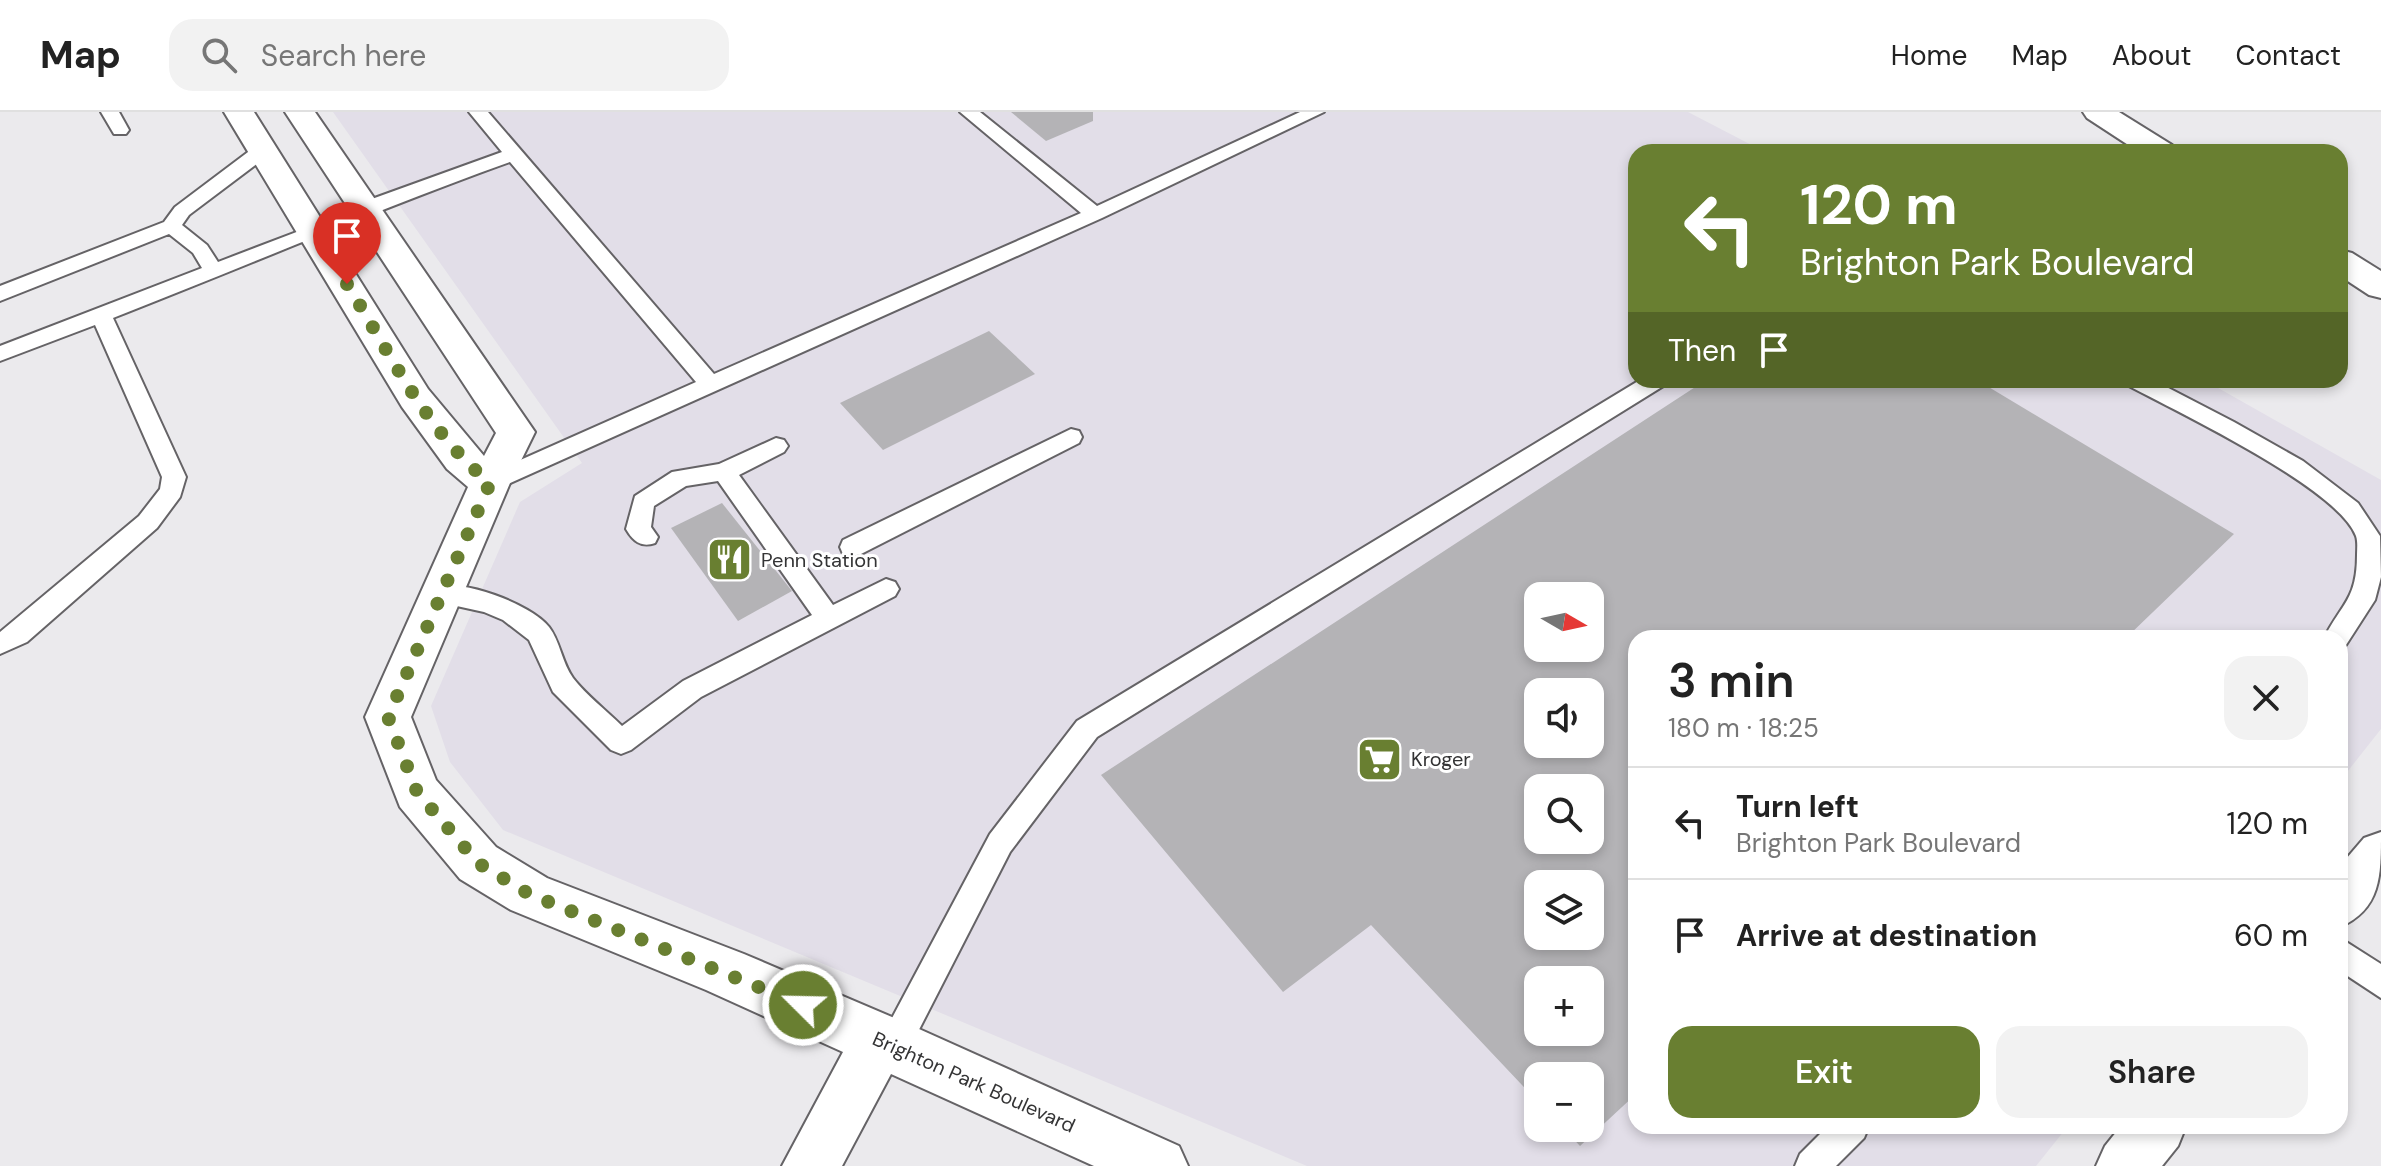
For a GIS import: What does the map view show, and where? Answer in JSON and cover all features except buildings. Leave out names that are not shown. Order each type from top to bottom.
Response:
[{"type":"street","points":[[239,112],[415,398],[461,459],[490,483]]},
{"type":"street","name":"Brighton Park Boulevard","points":[[300,112],[516,432],[490,483],[388,717],[417,792],[478,863],[529,894],[725,972],[1159,1166]]},
{"type":"street","points":[[2098,112],[2148,144]]},
{"type":"street","points":[[2348,266],[2381,287]]},
{"type":"street","points":[[2348,894],[2381,854]]},
{"type":"street","points":[[811,1166],[887,1042]]},
{"type":"lane","points":[[110,112],[120,130]]},
{"type":"lane","points":[[478,112],[710,384]]},
{"type":"lane","points":[[969,112],[1095,214]]},
{"type":"lane","points":[[490,483],[1095,214],[1315,112]]},
{"type":"lane","points":[[0,294],[177,218],[263,150]]},
{"type":"lane","points":[[0,354],[314,232],[365,208],[514,154]]},
{"type":"lane","points":[[177,218],[214,271]]},
{"type":"lane","points":[[0,644],[18,635],[148,522],[172,491],[174,477],[101,315]]},
{"type":"lane","points":[[887,1042],[1000,843],[1087,729],[1644,388]]},
{"type":"lane","points":[[2150,388],[2275,455],[2336,497],[2368,533],[2370,572],[2364,601],[2343,630]]},
{"type":"lane","points":[[852,547],[1071,437]]},
{"type":"lane","points":[[646,537],[638,529],[643,502],[680,478],[724,472],[776,446]]},
{"type":"lane","points":[[724,472],[828,618]]},
{"type":"lane","points":[[443,594],[488,603],[512,613],[539,633],[562,684],[621,742],[692,689],[886,589]]},
{"type":"lane","points":[[2348,959],[2381,983]]},
{"type":"lane","points":[[1812,1166],[1844,1134]]},
{"type":"shaded area","points":[[333,112],[1688,112],[1750,144],[1628,144],[1628,388],[2218,388],[2381,480],[2381,729],[2348,771],[2348,630],[1628,630],[1628,1134],[2062,1134],[2036,1166],[1307,1166],[503,830],[450,762],[431,706],[520,502],[582,463]]},
{"type":"place","name":"Penn Station","points":[[730,560]]},
{"type":"place","name":"Kroger","points":[[1380,759]]},
{"type":"route","points":[[347,284],[415,398],[461,459],[490,483],[388,717],[417,792],[478,863],[529,894],[803,1005]]}]
